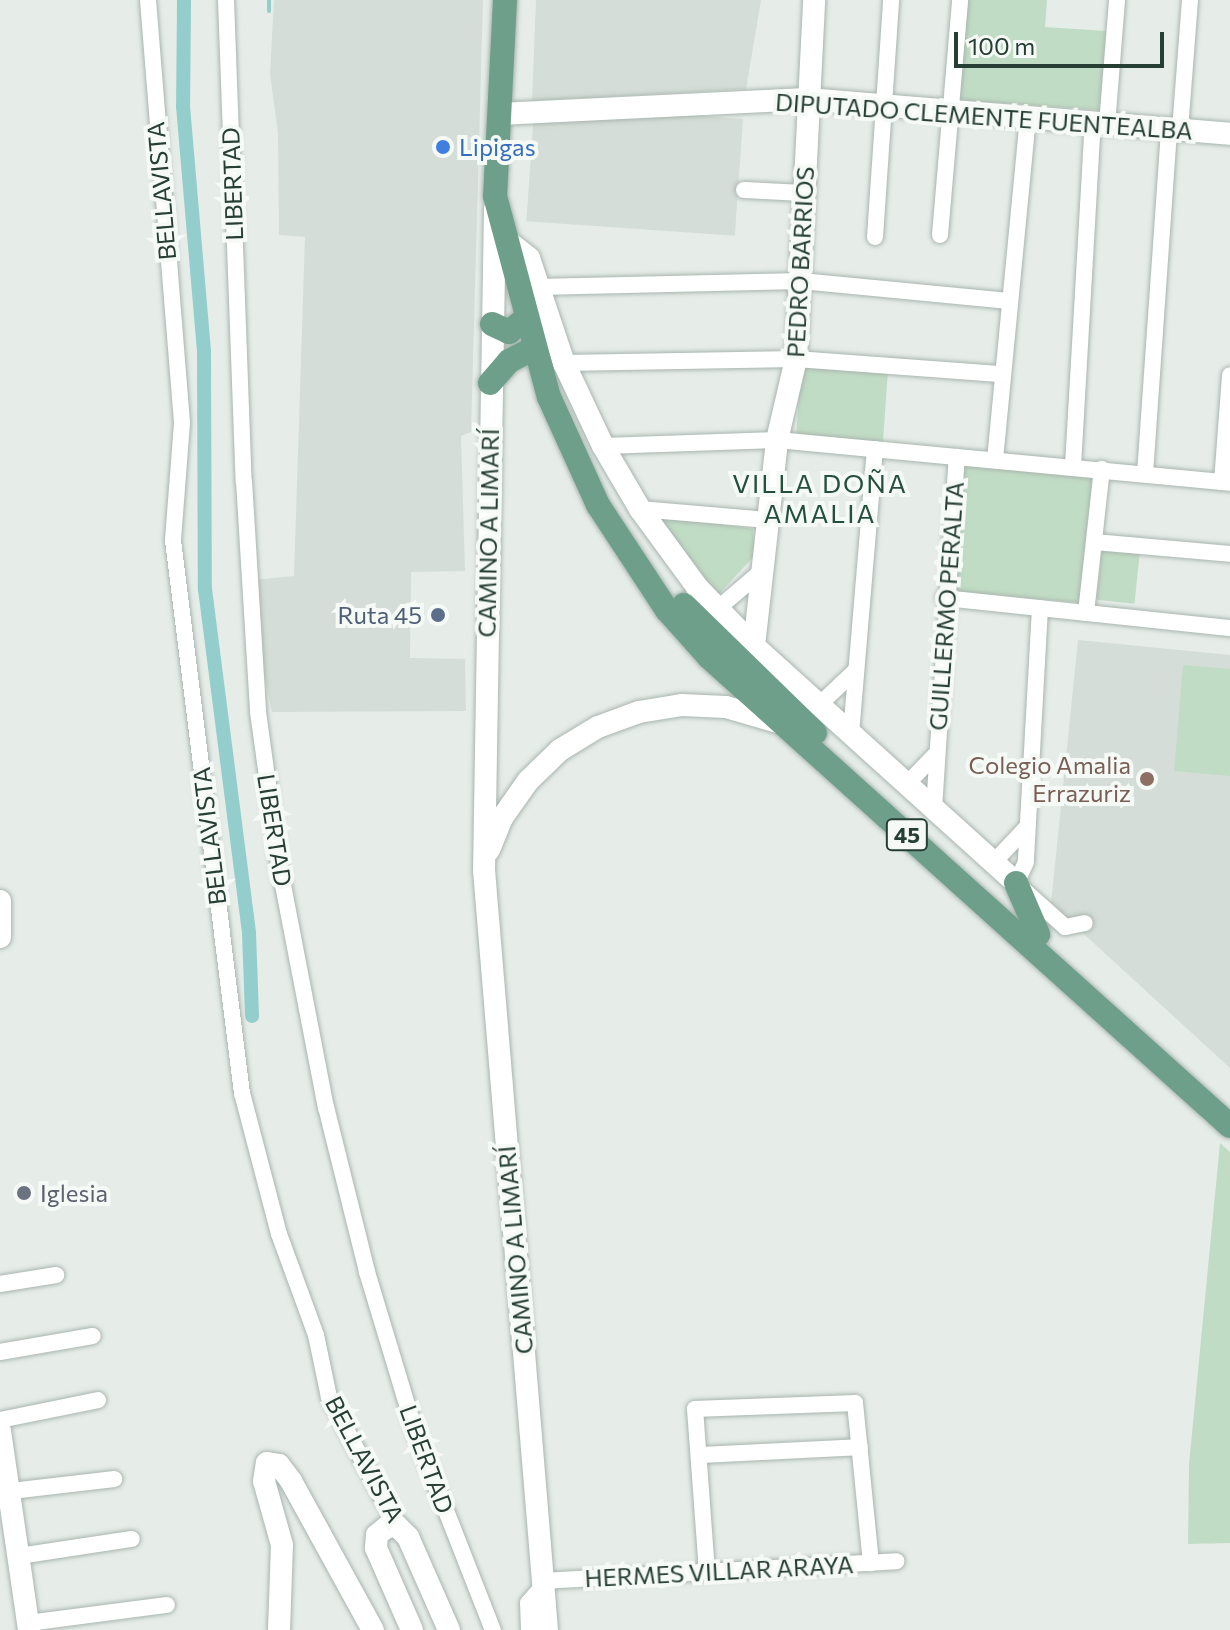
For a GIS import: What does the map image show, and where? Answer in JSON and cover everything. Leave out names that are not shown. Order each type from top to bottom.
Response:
[{"type":"main road","points":[[495,196],[505,0]]},
{"type":"main road","name":"45","points":[[495,196],[526,318],[572,455],[667,610],[781,723],[1230,1126]]},
{"type":"main road","points":[[492,324],[509,332],[526,318]]},
{"type":"main road","points":[[490,383],[509,361],[535,348]]},
{"type":"main road","name":"45","points":[[634,555],[852,767],[1230,1104]]},
{"type":"main road","points":[[781,723],[852,767]]},
{"type":"main road","points":[[1016,883],[1038,934]]},
{"type":"street","name":"BELLAVISTA","points":[[148,0],[182,423],[173,540],[242,1093],[279,1234],[316,1335],[329,1397],[397,1526],[408,1537],[449,1630]]},
{"type":"street","name":"LIBERTAD","points":[[226,0],[244,481],[258,712],[279,864],[326,1107],[371,1285],[416,1434],[493,1630]]},
{"type":"street","name":"PEDRO BARRIOS","points":[[754,646],[777,440],[796,359],[814,0]]},
{"type":"street","points":[[875,237],[891,0]]},
{"type":"street","points":[[940,235],[960,0]]},
{"type":"street","points":[[1073,466],[1100,124],[1117,0]]},
{"type":"street","points":[[1145,474],[1175,130],[1190,0]]},
{"type":"street","name":"DIPUTADO CLEMENTE FUENTEALBA","points":[[499,114],[807,99],[1230,134]]},
{"type":"street","points":[[995,460],[1028,117]]},
{"type":"street","points":[[744,190],[804,193]]},
{"type":"street","name":"CAMINO A LIMARÍ","points":[[495,196],[484,870],[547,1630]]},
{"type":"street","points":[[506,240],[529,258],[564,363],[603,446],[640,509],[716,610],[1065,927],[1085,923]]},
{"type":"street","points":[[537,287],[801,281],[1009,301]]},
{"type":"street","points":[[564,363],[796,359],[1002,374]]},
{"type":"street","points":[[603,446],[777,440],[1226,483],[1230,375]]},
{"type":"street","points":[[851,734],[875,449]]},
{"type":"street","name":"GUILLERMO PERALTA","points":[[934,809],[944,598],[957,457]]},
{"type":"street","points":[[1086,613],[1102,469]]},
{"type":"street","points":[[640,509],[768,520]]},
{"type":"street","points":[[1094,542],[1230,554]]},
{"type":"street","points":[[716,610],[763,570]]},
{"type":"street","points":[[944,598],[1230,628]]},
{"type":"street","points":[[1016,883],[1026,862],[1040,608]]},
{"type":"street","points":[[819,705],[856,670]]},
{"type":"street","name":"CAMINO A LIMARÍ","points":[[484,870],[514,798],[560,750],[598,727],[639,712],[704,705],[781,723]]},
{"type":"street","name":"GUILLERMO PERALTA","points":[[906,785],[935,755]]},
{"type":"street","points":[[484,789],[514,798]]},
{"type":"street","points":[[994,862],[1026,828]]},
{"type":"street","points":[[0,901],[0,937]]},
{"type":"street","points":[[0,1284],[56,1275]]},
{"type":"street","points":[[0,1352],[93,1336]]},
{"type":"street","points":[[0,1420],[98,1400]]},
{"type":"street","points":[[707,1572],[695,1409],[855,1403],[871,1563]]},
{"type":"street","points":[[0,1431],[29,1626],[167,1605]]},
{"type":"street","points":[[699,1455],[860,1447]]},
{"type":"street","points":[[279,1630],[282,1545],[264,1481],[267,1463],[279,1465],[291,1481],[373,1630]]},
{"type":"street","points":[[11,1491],[114,1479]]},
{"type":"street","points":[[397,1526],[381,1531],[376,1548],[412,1630]]},
{"type":"street","points":[[19,1556],[132,1539]]},
{"type":"street","name":"HERMES VILLAR ARAYA","points":[[543,1584],[896,1561]]},
{"type":"street","points":[[529,1630],[528,1603],[543,1584]]},
{"type":"shaded area","points":[[274,0],[483,0],[471,432],[461,436],[465,571],[411,572],[410,658],[465,659],[466,711],[272,712],[258,642],[254,580],[294,576],[305,237],[279,235],[278,133],[270,74]]},
{"type":"shaded area","points":[[536,0],[761,0],[746,89],[532,101]]},
{"type":"shaded area","points":[[535,104],[743,119],[735,236],[526,221]]},
{"type":"shaded area","name":"Colegio Amalia Errazuriz","points":[[1078,640],[1230,655],[1230,1068],[1051,904]]},
{"type":"green space","points":[[967,0],[1047,0],[1045,27],[1106,31],[1100,110],[960,100]]},
{"type":"green space","points":[[801,367],[888,373],[883,443],[796,437]]},
{"type":"green space","points":[[965,464],[1094,475],[1082,603],[954,592]]},
{"type":"green space","points":[[653,514],[753,529],[755,555],[717,596]]},
{"type":"green space","points":[[1102,549],[1140,553],[1134,604],[1097,600]]},
{"type":"green space","points":[[1183,665],[1230,669],[1230,776],[1174,771]]},
{"type":"green space","points":[[1220,1143],[1230,1152],[1230,1543],[1188,1544],[1189,1464]]},
{"type":"waterway","points":[[184,0],[183,106],[204,352],[205,589],[249,933],[252,1016]]},
{"type":"waterway","points":[[269,0],[269,11]]},
{"type":"place","name":"Lipigas","points":[[443,147]]},
{"type":"place","name":"Ruta 45","points":[[438,615]]},
{"type":"place","name":"Colegio Amalia Errazuriz","points":[[1147,779]]},
{"type":"place","name":"Iglesia","points":[[24,1193]]},
{"type":"district","name":"VILLA DOÑA AMALIA","points":[[820,498]]}]
